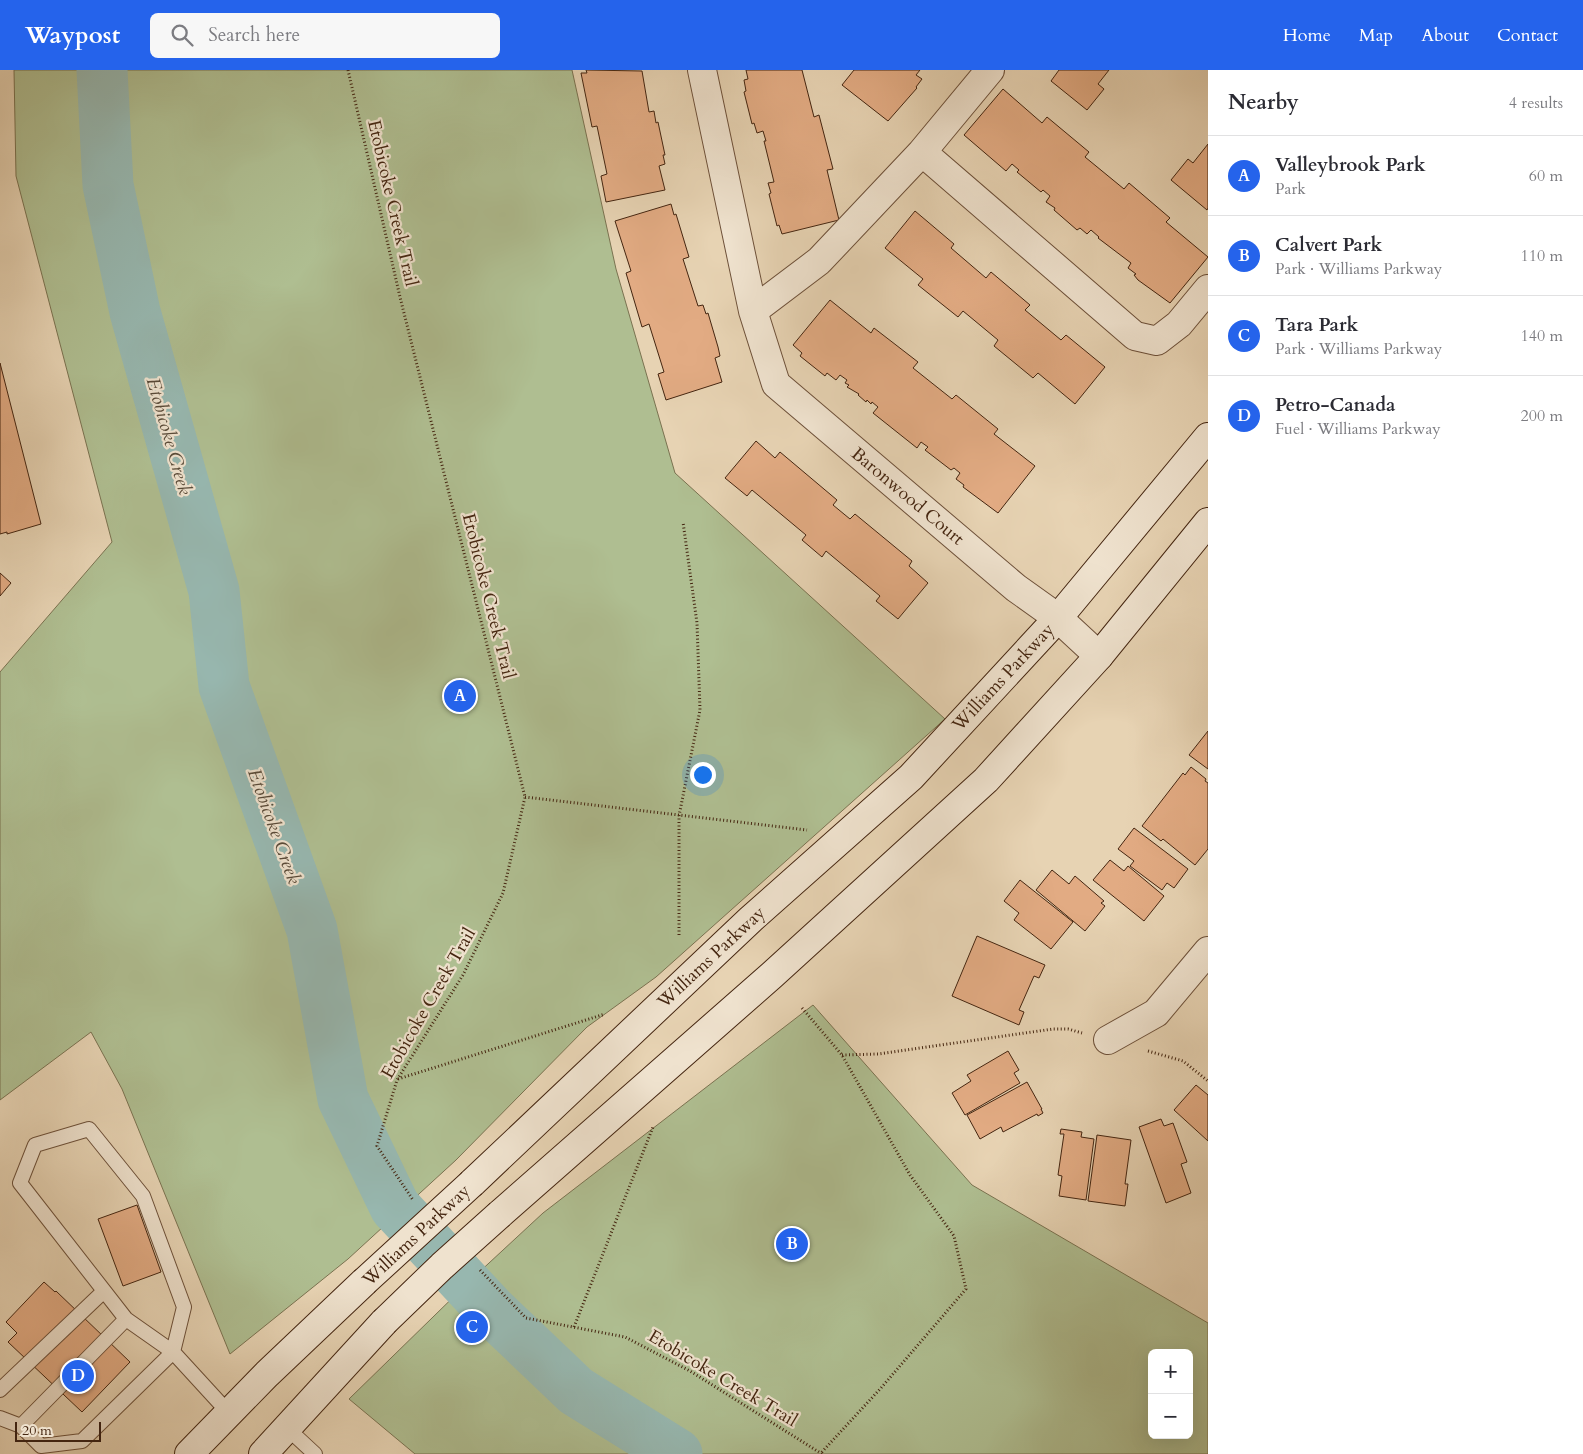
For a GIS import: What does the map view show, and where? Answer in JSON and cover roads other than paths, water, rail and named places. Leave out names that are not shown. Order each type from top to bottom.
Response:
[{"type":"main road","name":"Baronwood Court","points":[[702,70],[753,311],[776,384],[1016,588],[1058,618],[1098,656]]},
{"type":"main road","points":[[753,311],[819,261],[922,152],[990,70]]},
{"type":"main road","points":[[922,152],[1135,336],[1157,341],[1179,324],[1208,289]]},
{"type":"main road","name":"Williams Parkway","points":[[189,1454],[228,1412],[364,1282],[472,1183],[751,919],[911,777],[1058,618],[1208,437]]},
{"type":"main road","points":[[263,1454],[384,1322],[442,1266],[772,975],[986,780],[1098,656],[1208,522]]},
{"type":"main road","points":[[1108,1040],[1156,1013],[1208,951]]},
{"type":"lane","points":[[0,1418],[21,1426],[41,1446],[82,1441],[173,1352],[184,1307],[143,1196],[89,1129],[35,1145],[20,1182],[126,1319],[173,1352],[228,1412]]},
{"type":"lane","points":[[0,1390],[104,1291]]},
{"type":"lane","points":[[21,1426],[126,1319]]},
{"type":"lane","points":[[287,1428],[315,1454]]},
{"type":"waterway","name":"Etobicoke Creek","points":[[102,70],[108,185],[135,312],[214,591],[224,686],[312,930],[343,1099],[395,1207],[491,1310],[576,1391],[677,1454]]},
{"type":"place","name":"Valleybrook Park","points":[[460,696]]},
{"type":"place","name":"Calvert Park","points":[[792,1244]]},
{"type":"place","name":"Tara Park","points":[[472,1327]]},
{"type":"place","name":"Petro-Canada","points":[[78,1376]]}]
